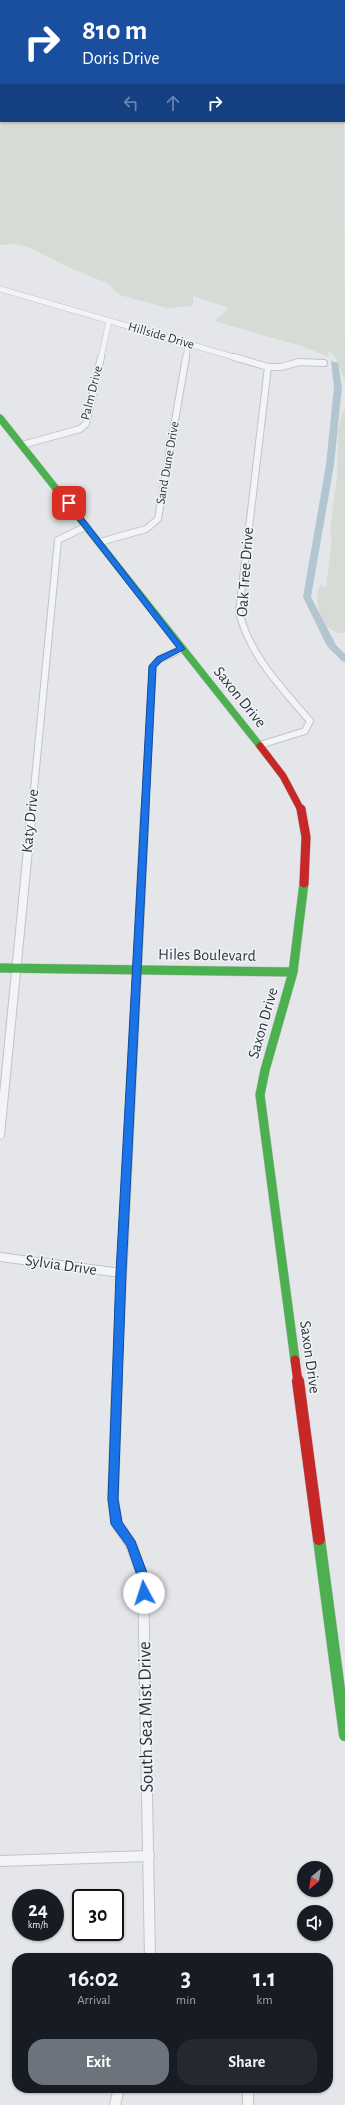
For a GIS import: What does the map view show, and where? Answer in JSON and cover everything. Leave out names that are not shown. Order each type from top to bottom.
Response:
[{"type":"street","name":"Hillside Drive","points":[[0,289],[268,367],[281,367],[299,362],[324,363]]},
{"type":"street","name":"Palm Drive","points":[[22,444],[80,429],[86,424],[109,321]]},
{"type":"street","name":"Sand Dune Drive","points":[[100,542],[146,529],[158,519],[188,344]]},
{"type":"street","name":"Oak Tree Drive","points":[[260,745],[306,731],[310,721],[250,647],[242,628],[239,612],[268,367]]},
{"type":"street","name":"Saxon Drive","points":[[0,418],[100,542],[182,649],[277,766],[301,811],[306,838],[305,879],[293,972],[265,1070],[260,1095],[345,1735]]},
{"type":"street","name":"Katy Drive","points":[[0,1135],[58,540],[87,526]]},
{"type":"street","name":"South Sea Mist Drive","points":[[150,1953],[144,1578],[131,1544],[117,1524],[113,1499],[121,1273],[153,666],[160,659],[182,649]]},
{"type":"street","name":"Hiles Boulevard","points":[[0,968],[293,972]]},
{"type":"street","name":"Sylvia Drive","points":[[0,1257],[121,1273]]},
{"type":"street","points":[[0,1861],[149,1856]]},
{"type":"street","points":[[115,2105],[118,2093]]},
{"type":"street","points":[[248,2093],[248,2105]]},
{"type":"shaded area","points":[[0,122],[344,122],[345,382],[335,357],[328,351],[329,357],[304,347],[214,321],[229,308],[193,296],[193,306],[167,308],[120,295],[107,283],[72,269],[28,247],[15,244],[0,245]]},
{"type":"shaded area","points":[[345,409],[345,633],[330,629],[325,624],[321,618],[319,610],[318,594],[320,585],[326,587],[332,540],[330,530],[337,477],[338,430],[342,413]]},
{"type":"waterway","points":[[334,363],[338,387],[330,465],[307,597],[332,646],[345,659]]},
{"type":"traffic: fast","points":[[0,418],[260,746]]},
{"type":"traffic: fast","points":[[295,1360],[260,1095],[265,1070],[293,972],[304,883]]},
{"type":"traffic: fast","points":[[0,968],[293,972]]},
{"type":"traffic: fast","points":[[319,1539],[345,1735]]},
{"type":"traffic: jam","points":[[260,746],[283,776],[293,793],[304,819],[306,837],[306,865],[304,883]]},
{"type":"traffic: jam","points":[[295,1360],[319,1539]]},
{"type":"route","points":[[69,503],[182,649],[160,659],[153,666],[121,1273],[113,1471],[113,1499],[117,1524],[131,1544],[144,1578],[144,1593]]}]
